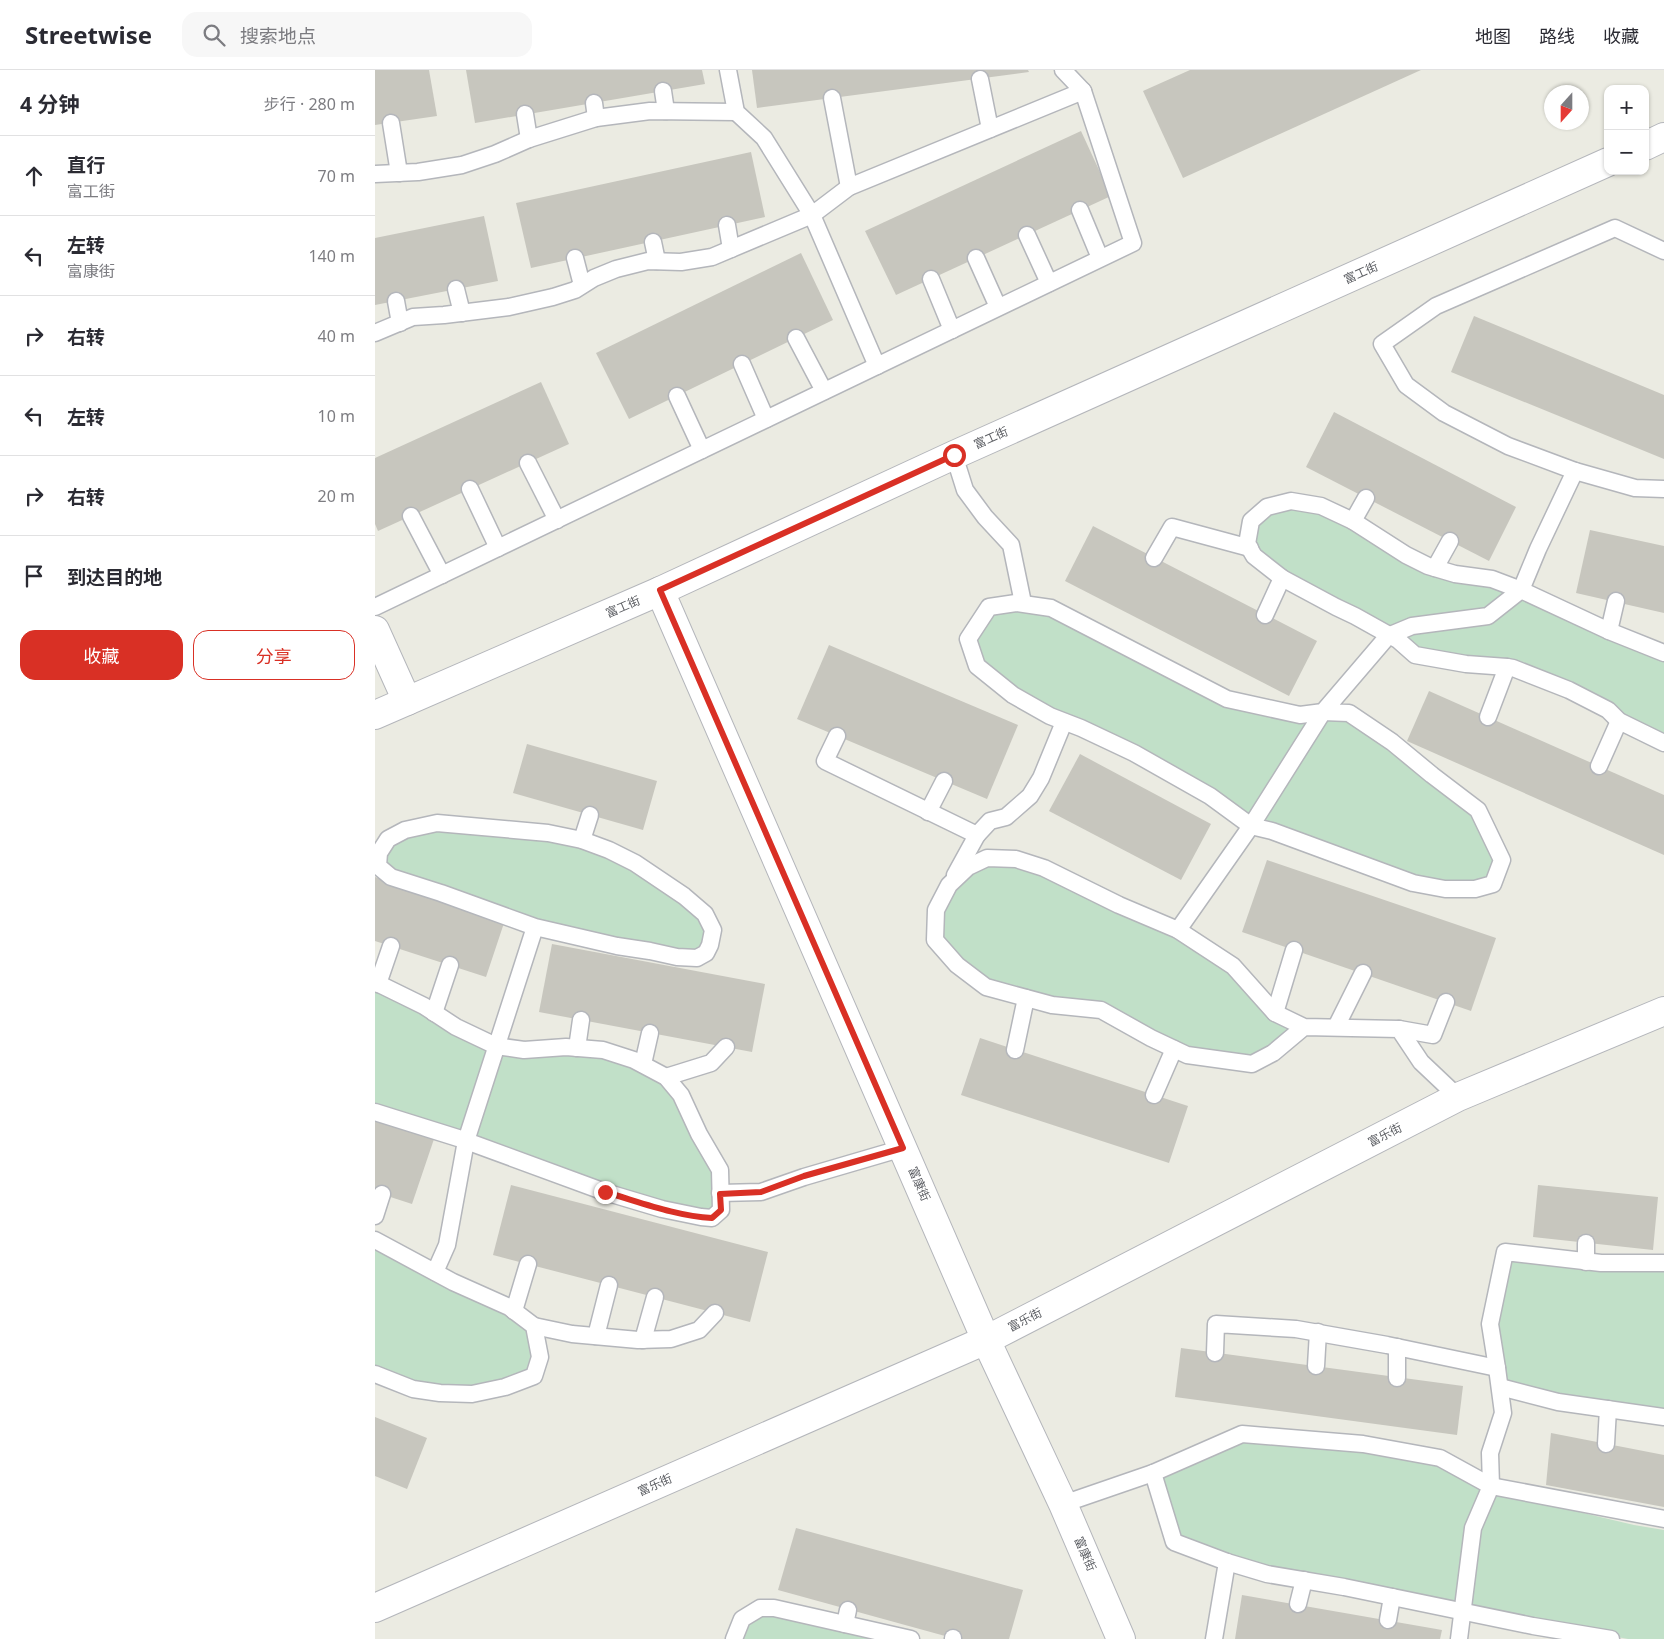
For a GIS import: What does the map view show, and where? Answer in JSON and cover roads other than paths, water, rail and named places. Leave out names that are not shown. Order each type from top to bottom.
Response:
[{"type":"street","points":[[1649,144],[1664,137]]},
{"type":"street","name":"富工街","points":[[375,715],[660,590],[954,455],[1604,164]]},
{"type":"street","name":"富康街","points":[[660,590],[987,1340],[1063,1504],[1121,1639]]},
{"type":"street","points":[[375,630],[407,701]]},
{"type":"street","name":"富乐街","points":[[375,1608],[987,1340],[1458,1097],[1664,1011]]},
{"type":"lane","points":[[728,70],[736,112],[764,138],[812,215],[877,366]]},
{"type":"lane","points":[[375,606],[1133,242],[1083,91],[1063,70]]},
{"type":"lane","points":[[980,78],[991,129]]},
{"type":"lane","points":[[663,91],[666,111]]},
{"type":"lane","points":[[375,333],[413,317],[462,313],[527,304],[553,297],[575,290],[594,278],[616,268],[648,261],[681,262],[712,257],[812,215],[849,187],[1083,91]]},
{"type":"lane","points":[[833,98],[849,187]]},
{"type":"lane","points":[[375,174],[418,172],[462,165],[495,154],[595,110],[736,112]]},
{"type":"lane","points":[[525,114],[529,139]]},
{"type":"lane","points":[[391,123],[399,173]]},
{"type":"lane","points":[[1079,210],[1100,258]]},
{"type":"lane","points":[[727,225],[731,250]]},
{"type":"lane","points":[[1664,251],[1615,228],[1436,306],[1382,344],[1406,385],[1444,413],[1508,446],[1575,471],[1635,488],[1664,489]]},
{"type":"lane","points":[[1027,235],[1049,283]]},
{"type":"lane","points":[[653,242],[657,262]]},
{"type":"lane","points":[[575,258],[582,285]]},
{"type":"lane","points":[[976,258],[998,307]]},
{"type":"lane","points":[[931,279],[952,330]]},
{"type":"lane","points":[[456,289],[462,313]]},
{"type":"lane","points":[[396,301],[400,323]]},
{"type":"lane","points":[[796,338],[824,391]]},
{"type":"lane","points":[[741,364],[766,419]]},
{"type":"lane","points":[[677,396],[702,450]]},
{"type":"lane","points":[[954,455],[965,490],[985,517],[1011,545],[1023,604]]},
{"type":"lane","points":[[528,463],[557,520]]},
{"type":"lane","points":[[1178,930],[1251,826],[1323,712],[1388,636],[1412,626],[1488,616],[1521,590],[1575,471]]},
{"type":"lane","points":[[470,489],[498,548]]},
{"type":"lane","points":[[1353,521],[1366,498]]},
{"type":"lane","points":[[1664,653],[1609,631],[1521,590],[1492,579],[1455,574],[1435,568],[1406,555],[1353,521],[1321,506],[1291,501],[1267,507],[1251,521],[1247,544],[1254,556],[1282,578],[1398,640],[1415,655],[1466,664],[1507,667],[1569,690],[1608,710],[1619,721],[1664,743]]},
{"type":"lane","points":[[411,516],[442,575]]},
{"type":"lane","points":[[1155,558],[1172,527],[1250,548]]},
{"type":"lane","points":[[1435,568],[1450,541]]},
{"type":"lane","points":[[1265,615],[1282,578]]},
{"type":"lane","points":[[1609,631],[1616,601]]},
{"type":"lane","points":[[1016,603],[1023,604],[1051,608],[1227,698],[1300,715],[1323,712],[1349,713],[1392,742],[1478,810],[1502,860],[1493,884],[1475,889],[1445,889],[1413,883],[1272,831],[1251,826],[1210,796],[1135,753],[1050,716],[1013,695],[977,666],[968,639],[989,607],[1016,603]]},
{"type":"lane","points":[[1488,717],[1507,667]]},
{"type":"lane","points":[[1599,766],[1619,721]]},
{"type":"lane","points":[[1065,722],[1041,778],[1029,796],[1006,817],[990,821],[977,835],[936,910],[935,940],[957,965],[986,988],[1053,1006],[1101,1010],[1151,1038],[1187,1055],[1252,1064],[1273,1053],[1304,1026]]},
{"type":"lane","points":[[837,736],[825,761],[977,835]]},
{"type":"lane","points":[[928,812],[944,781]]},
{"type":"lane","points":[[582,840],[590,815]]},
{"type":"lane","points":[[437,823],[548,833],[582,840],[609,850],[635,863],[685,896],[705,914],[713,930],[706,953],[697,958],[677,957],[575,937],[535,927],[391,877],[378,866],[379,853],[388,839],[405,830],[437,823]]},
{"type":"lane","points":[[949,885],[968,867],[987,858],[1016,859],[1044,868],[1119,905],[1178,930],[1233,966],[1275,1013],[1304,1026],[1399,1029],[1433,1035],[1447,1002]]},
{"type":"lane","points":[[435,1272],[447,1245],[466,1141],[535,927]]},
{"type":"lane","points":[[375,1112],[466,1141],[605,1192],[663,1209],[712,1218],[721,1210],[720,1170],[699,1134],[681,1095],[666,1077],[635,1060],[603,1050],[566,1047],[524,1050],[497,1046],[456,1027],[424,1006],[377,983],[391,946]]},
{"type":"lane","points":[[1275,1013],[1294,950]]},
{"type":"lane","points":[[433,1013],[450,965]]},
{"type":"lane","points":[[1336,1027],[1363,974]]},
{"type":"lane","points":[[1015,1050],[1026,998]]},
{"type":"lane","points":[[577,1048],[581,1020]]},
{"type":"lane","points":[[1399,1029],[1421,1062],[1458,1097]]},
{"type":"lane","points":[[643,1064],[650,1033]]},
{"type":"lane","points":[[666,1077],[711,1063],[725,1047]]},
{"type":"lane","points":[[1154,1095],[1174,1048]]},
{"type":"lane","points":[[720,1194],[761,1192],[804,1176],[903,1148]]},
{"type":"lane","points":[[375,1216],[382,1194]]},
{"type":"lane","points":[[375,1240],[453,1282],[509,1307],[534,1326],[572,1334],[643,1340],[671,1339],[699,1330],[715,1313]]},
{"type":"lane","points":[[1586,1243],[1587,1262]]},
{"type":"lane","points":[[1459,1639],[1473,1528],[1491,1486],[1490,1453],[1503,1414],[1490,1324],[1505,1252],[1587,1262],[1664,1263]]},
{"type":"lane","points":[[514,1311],[528,1264]]},
{"type":"lane","points":[[596,1336],[609,1285]]},
{"type":"lane","points":[[643,1340],[655,1297]]},
{"type":"lane","points":[[1215,1353],[1217,1324],[1318,1332],[1497,1368]]},
{"type":"lane","points":[[377,1380],[413,1390],[440,1393],[472,1394],[505,1387],[534,1376],[540,1357],[534,1326]]},
{"type":"lane","points":[[1316,1366],[1318,1332]]},
{"type":"lane","points":[[1397,1347],[1397,1378]]},
{"type":"lane","points":[[1500,1387],[1558,1402],[1664,1417]]},
{"type":"lane","points":[[1606,1444],[1608,1409]]},
{"type":"lane","points":[[1063,1504],[1153,1473],[1242,1434],[1363,1444],[1440,1458],[1491,1486],[1664,1519]]},
{"type":"lane","points":[[1153,1473],[1173,1542],[1227,1562],[1267,1574],[1392,1597],[1462,1612],[1543,1633],[1611,1639]]},
{"type":"lane","points":[[1214,1639],[1227,1562]]},
{"type":"lane","points":[[1298,1604],[1304,1580]]},
{"type":"lane","points":[[1388,1620],[1392,1597]]},
{"type":"lane","points":[[734,1639],[742,1619],[760,1608],[847,1617],[911,1639]]}]
